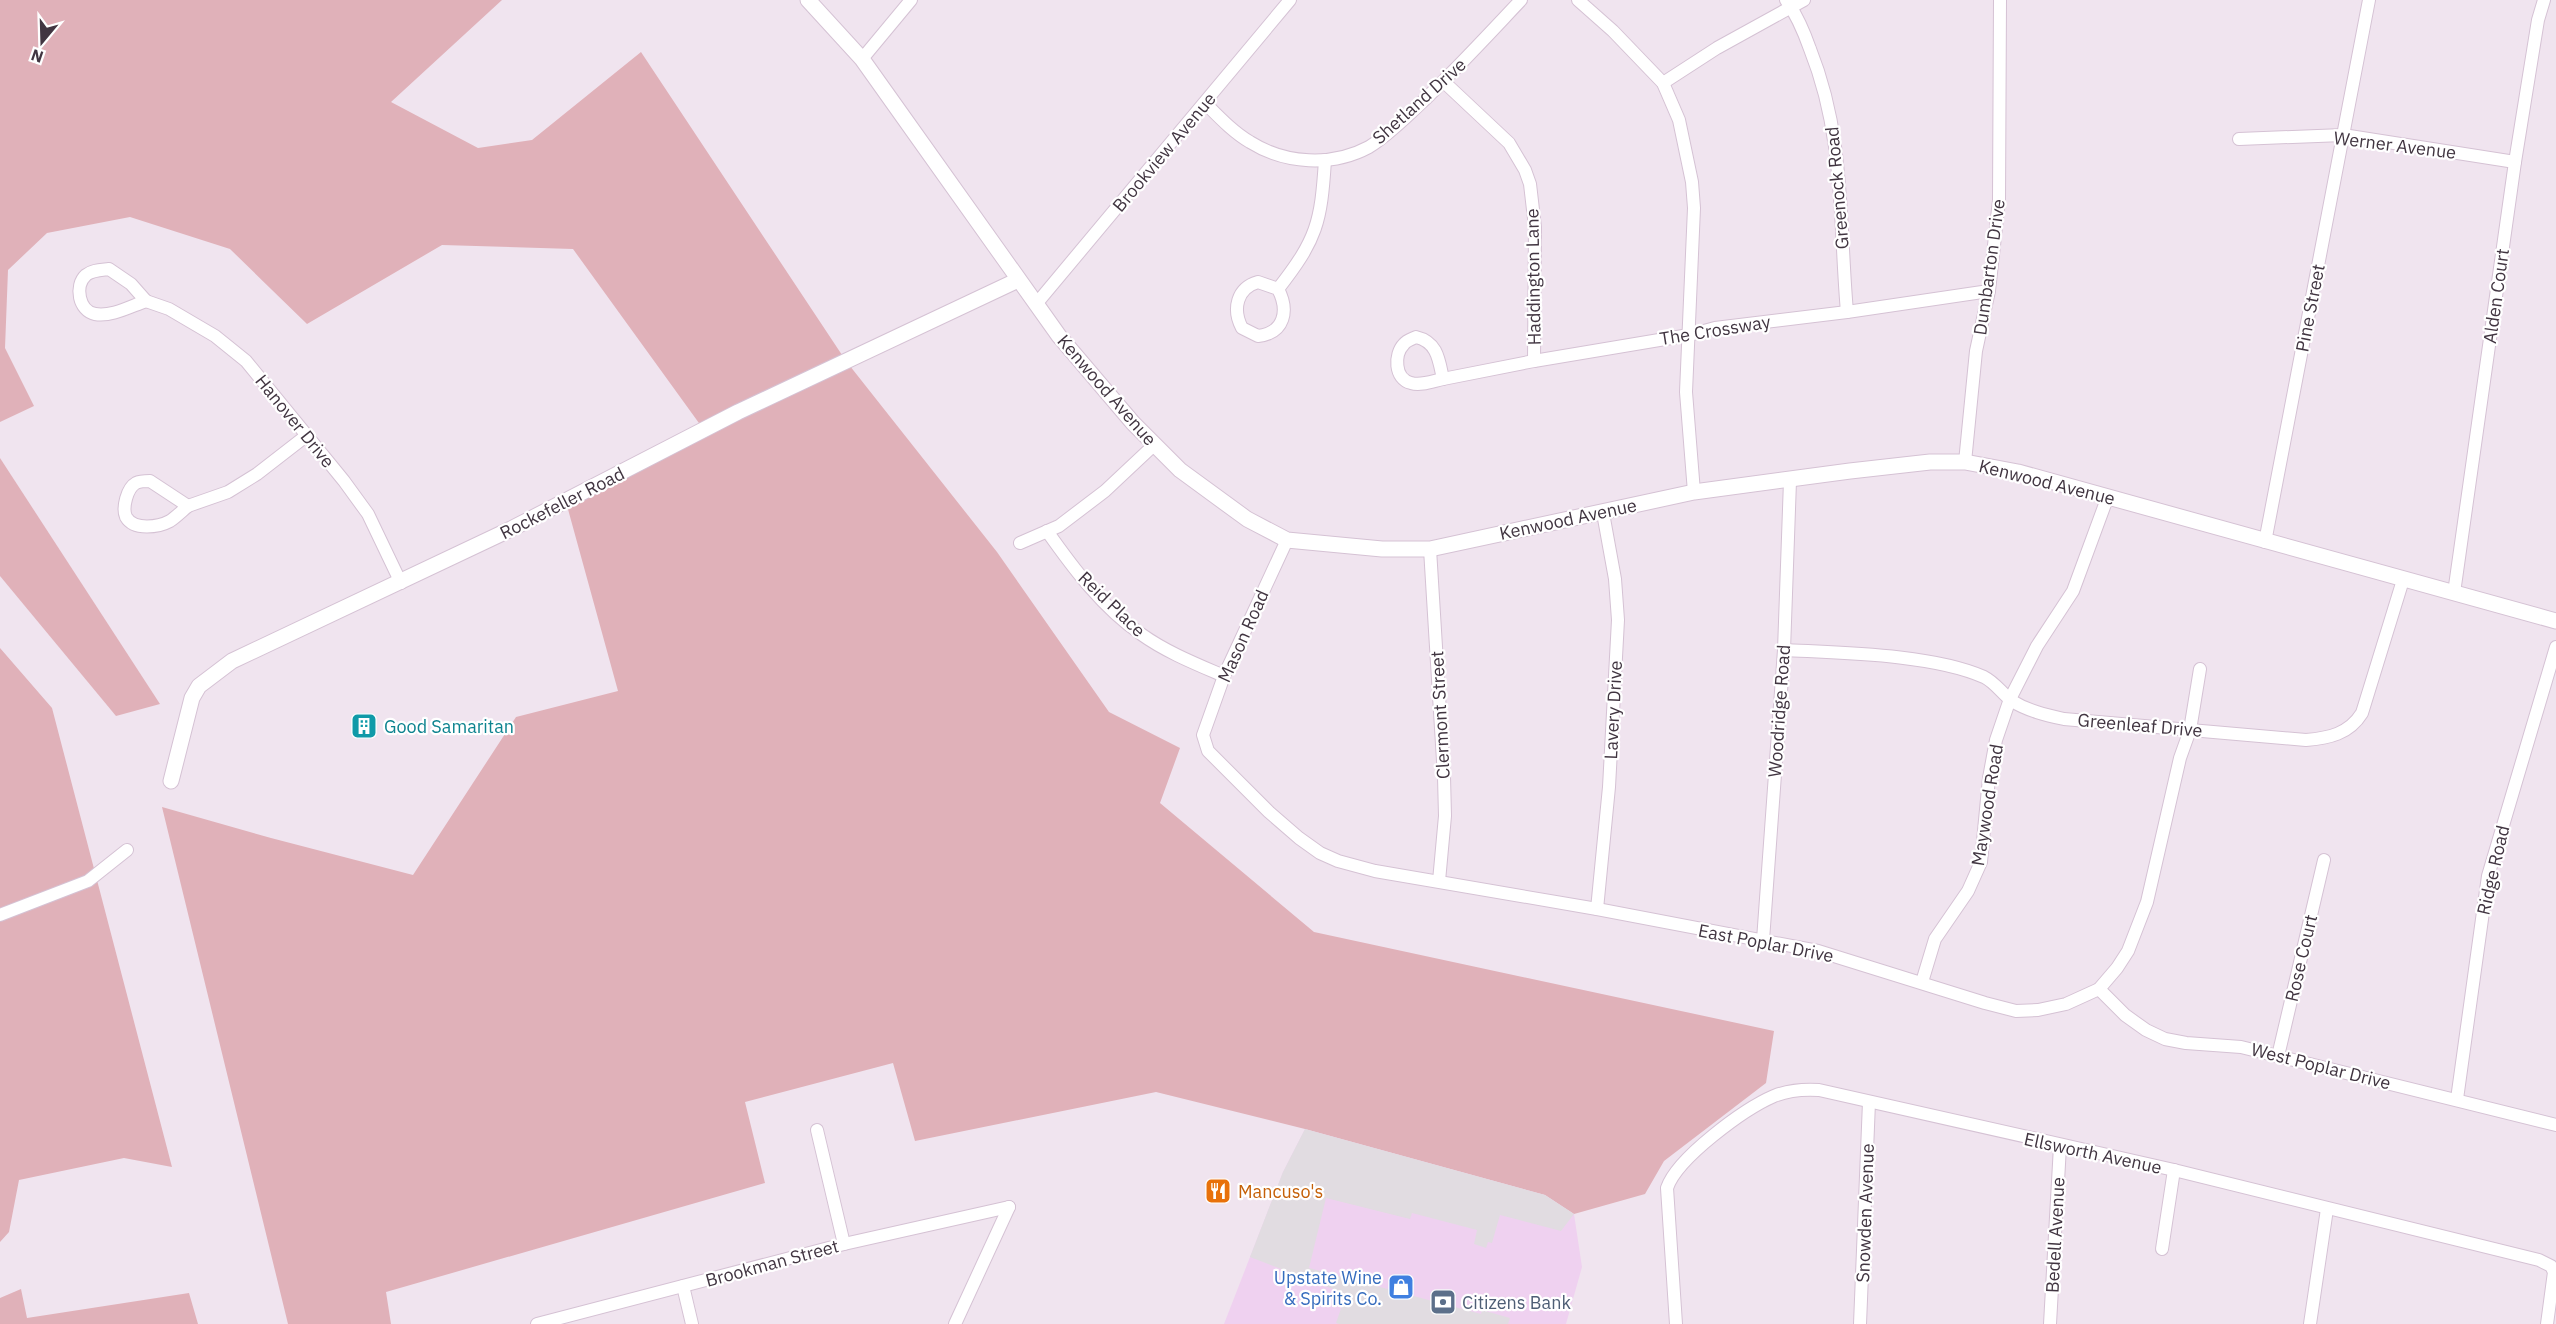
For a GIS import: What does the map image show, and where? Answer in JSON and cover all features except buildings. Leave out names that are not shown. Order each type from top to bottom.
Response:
[{"type":"street","name":"Kenwood Avenue","points":[[808,0],[862,59],[1059,336],[1154,445],[1180,470],[1247,519],[1287,540],[1382,549],[1430,549],[1694,492],[1790,481],[1896,465],[1965,462],[2018,472],[2108,496],[2265,542],[2556,621]]},
{"type":"street","points":[[862,59],[911,0]]},
{"type":"street","name":"Brookview Avenue","points":[[1036,303],[1290,0]]},
{"type":"street","name":"Shetland Drive","points":[[1205,103],[1251,143],[1279,155],[1301,160],[1325,160],[1345,156],[1369,146],[1398,125],[1444,82],[1521,0]]},
{"type":"street","points":[[1578,0],[1613,31],[1663,83],[1679,120],[1693,190],[1694,248],[1686,392],[1694,492]]},
{"type":"street","points":[[1663,83],[1788,3],[1804,0]]},
{"type":"street","name":"Dumbarton Drive","points":[[1965,462],[1976,351],[1989,291],[2000,200],[2000,0]]},
{"type":"street","name":"Pine Street","points":[[2265,542],[2369,0]]},
{"type":"street","name":"Alden Court","points":[[2454,593],[2515,162],[2538,20],[2544,0]]},
{"type":"street","name":"Greenock Road","points":[[1788,3],[1815,61],[1831,113],[1841,183],[1847,312]]},
{"type":"street","name":"Haddington Lane","points":[[1444,82],[1509,143],[1525,170],[1530,184],[1535,227],[1534,361]]},
{"type":"street","name":"Werner Avenue","points":[[2239,139],[2343,135],[2515,162]]},
{"type":"street","points":[[1278,289],[1302,259],[1313,237],[1322,207],[1325,160]]},
{"type":"street","name":"Hanover Drive","points":[[146,301],[110,313],[92,314],[80,300],[80,288],[86,275],[109,269],[130,284],[146,301],[169,309],[215,336],[246,361],[344,481],[368,514],[401,583]]},
{"type":"street","name":"Rockefeller Road","points":[[171,782],[189,706],[199,687],[211,675],[232,661],[401,583],[607,481],[738,412],[1018,280]]},
{"type":"street","points":[[1258,282],[1278,289],[1283,298],[1285,310],[1279,327],[1273,332],[1258,336],[1242,328],[1237,310],[1240,295],[1244,289],[1258,282]]},
{"type":"street","name":"The Crossway","points":[[1443,380],[1534,361],[1689,335],[1725,326],[1847,312],[1989,291]]},
{"type":"street","points":[[188,506],[150,481],[145,481],[136,483],[130,489],[124,506],[126,517],[135,524],[146,526],[169,521],[188,506],[228,492],[257,474],[306,436]]},
{"type":"street","points":[[1020,543],[1059,526],[1105,491],[1154,445]]},
{"type":"street","name":"Woodridge Road","points":[[1763,940],[1784,650],[1790,481]]},
{"type":"street","name":"Maywood Road","points":[[1923,982],[1935,939],[1968,891],[1981,862],[1996,740],[2010,699],[2037,646],[2073,591],[2108,496]]},
{"type":"street","name":"Lavery Drive","points":[[1597,909],[1609,787],[1618,620],[1615,579],[1603,513]]},
{"type":"street","name":"Reid Place","points":[[1047,531],[1059,550],[1099,596],[1139,634],[1224,676]]},
{"type":"street","name":"Mason Road","points":[[1203,735],[1224,676],[1287,540]]},
{"type":"street","name":"Clermont Street","points":[[1430,549],[1444,777],[1445,816],[1439,881]]},
{"type":"street","name":"Greenleaf Drive","points":[[1784,650],[1874,656],[1950,667],[1984,677],[1996,684],[2010,699],[2037,713],[2064,718],[2306,740],[2335,736],[2351,727],[2358,719],[2367,701],[2403,580]]},
{"type":"street","name":"Ridge Road","points":[[2457,1099],[2488,876],[2556,647]]},
{"type":"street","name":"East Poplar Drive","points":[[1203,735],[1208,751],[1269,812],[1320,853],[1338,861],[1375,871],[1763,940],[1841,957],[2016,1011],[2038,1010],[2066,1004],[2099,989],[2128,951],[2143,916],[2180,758],[2190,730],[2200,669]]},
{"type":"street","points":[[0,915],[88,881],[127,850]]},
{"type":"street","name":"Rose Court","points":[[2278,1056],[2324,861]]},
{"type":"street","name":"West Poplar Drive","points":[[2099,989],[2125,1015],[2154,1035],[2186,1043],[2241,1047],[2556,1125]]},
{"type":"street","name":"Ellsworth Avenue","points":[[1676,1324],[1666,1188],[1670,1178],[1681,1164],[1748,1110],[1774,1096],[1802,1089],[1819,1090],[2174,1170],[2539,1260],[2551,1266],[2554,1272],[2547,1324]]},
{"type":"street","name":"Snowden Avenue","points":[[1860,1324],[1869,1102]]},
{"type":"street","points":[[817,1130],[844,1244]]},
{"type":"street","name":"Bedell Avenue","points":[[2050,1324],[2060,1146]]},
{"type":"street","points":[[2162,1249],[2174,1170]]},
{"type":"street","name":"Brookman Street","points":[[541,1324],[844,1244],[1009,1207],[955,1324]]},
{"type":"street","points":[[2310,1324],[2327,1209]]},
{"type":"street","points":[[682,1286],[692,1324]]},
{"type":"shaded area","points":[[0,0],[502,0],[391,102],[478,148],[532,140],[641,52],[846,361],[997,552],[1109,712],[1180,748],[1160,803],[1314,932],[1774,1031],[1766,1083],[1664,1161],[1645,1194],[1574,1214],[1545,1195],[1305,1129],[1156,1092],[915,1141],[893,1063],[745,1102],[765,1183],[386,1292],[391,1324],[288,1324],[162,807],[413,875],[516,717],[618,691],[566,502],[704,430],[573,249],[442,245],[307,324],[230,249],[130,217],[47,233],[8,270],[5,348],[34,406],[0,422]]},
{"type":"shaded area","points":[[0,458],[160,704],[116,716],[0,576]]},
{"type":"shaded area","points":[[0,648],[52,708],[172,1167],[124,1158],[19,1180],[9,1232],[0,1242]]},
{"type":"shaded area","points":[[1305,1129],[1545,1195],[1574,1214],[1582,1267],[1566,1324],[1224,1324],[1283,1172]]},
{"type":"shaded area","points":[[1305,1129],[1545,1195],[1574,1214],[1561,1231],[1500,1215],[1492,1243],[1488,1242],[1486,1248],[1474,1244],[1477,1230],[1412,1213],[1410,1219],[1326,1198],[1309,1268],[1481,1314],[1482,1310],[1510,1318],[1508,1324],[1339,1324],[1336,1323],[1346,1294],[1250,1257],[1283,1172]]},
{"type":"shaded area","points":[[21,1289],[27,1318],[189,1293],[198,1324],[0,1324],[0,1298]]},
{"type":"place","name":"Good Samaritan","points":[[364,726]]},
{"type":"place","name":"Mancuso's","points":[[1218,1191]]},
{"type":"place","name":"Upstate Wine & Spirits Co.","points":[[1401,1287]]},
{"type":"place","name":"Citizens Bank","points":[[1443,1302]]}]
